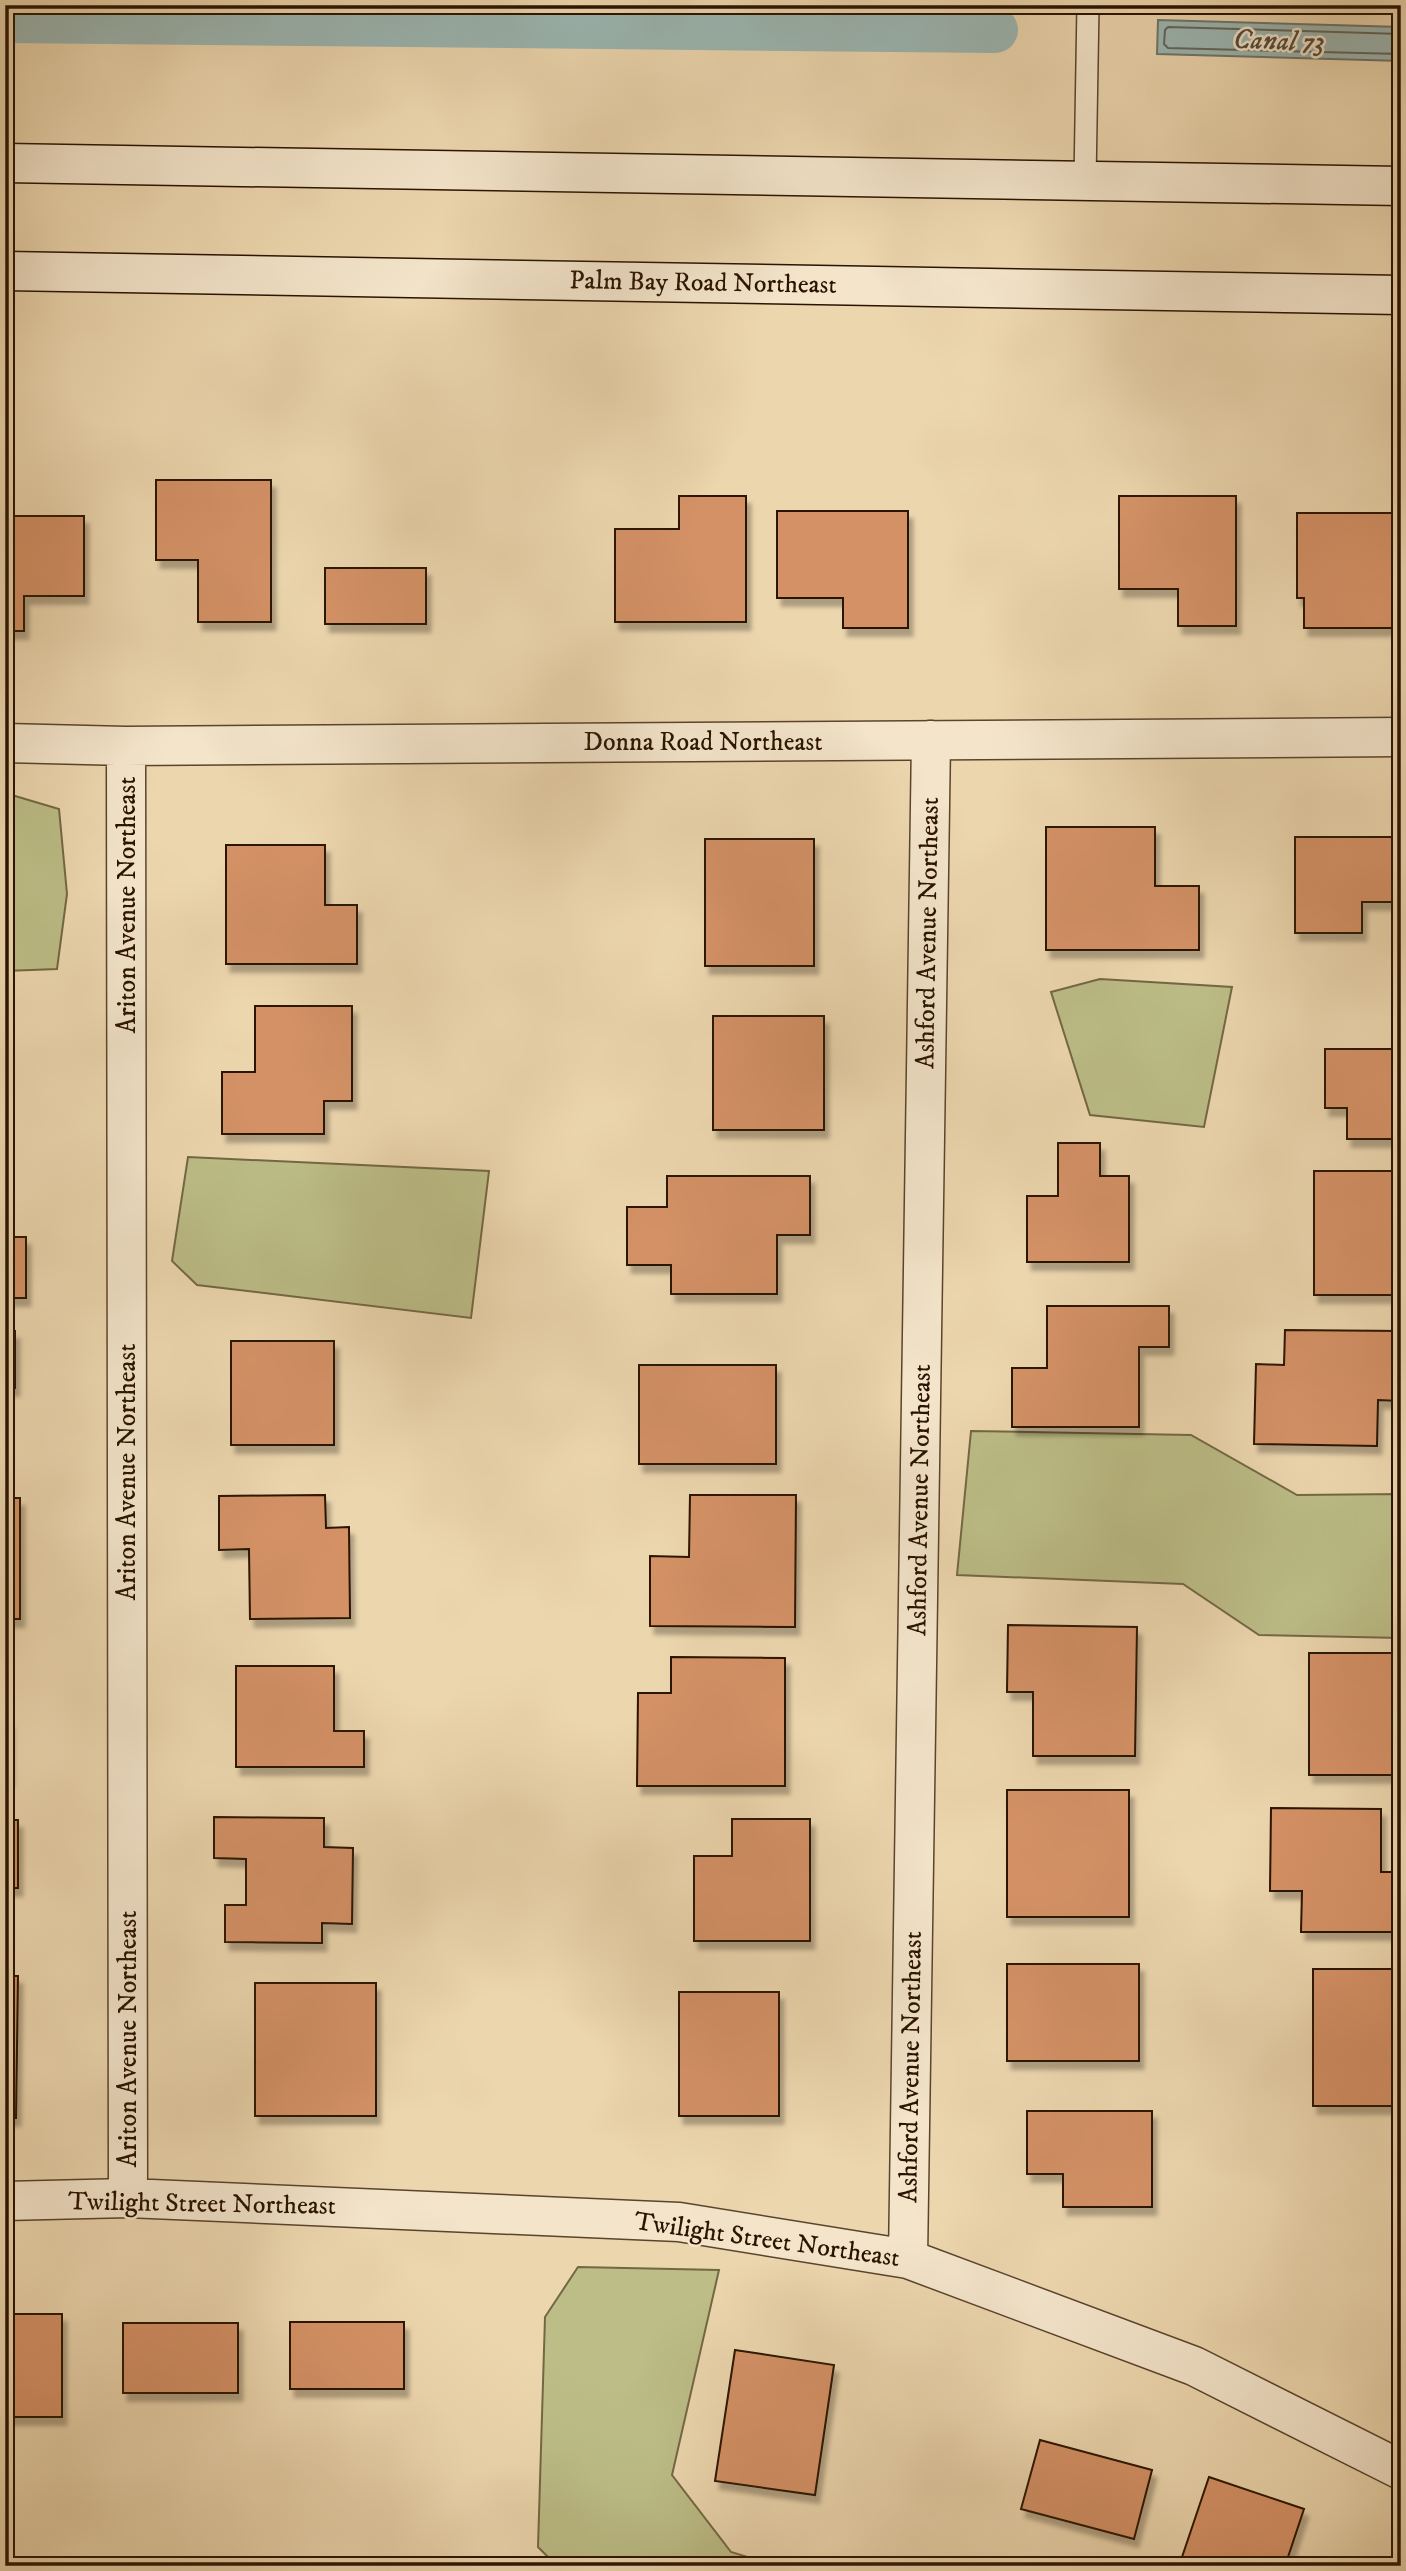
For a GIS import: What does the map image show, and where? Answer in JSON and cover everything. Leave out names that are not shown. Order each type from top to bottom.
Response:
[{"type":"street","points":[[5,163],[1401,186]]},
{"type":"street","name":"Palm Bay Road Northeast","points":[[5,271],[1401,295]]},
{"type":"street","name":"Donna Road Northeast","points":[[5,743],[127,746],[1401,737]]},
{"type":"street","name":"Ashford Avenue Northeast","points":[[908,2259],[931,740]]},
{"type":"street","name":"Ariton Avenue Northeast","points":[[127,746],[128,2199]]},
{"type":"street","name":"Twilight Street Northeast","points":[[5,2202],[128,2199],[679,2222],[908,2259],[1195,2366],[1401,2470]]},
{"type":"lane","points":[[1085,180],[1088,5]]},
{"type":"green space","points":[[5,793],[59,809],[67,894],[57,969],[5,971]]},
{"type":"green space","points":[[1100,979],[1232,987],[1204,1127],[1090,1115],[1051,992]]},
{"type":"green space","points":[[188,1157],[489,1171],[471,1318],[197,1285],[172,1261]]},
{"type":"green space","points":[[971,1431],[1191,1435],[1297,1495],[1401,1494],[1401,1638],[1259,1635],[1183,1584],[957,1575]]},
{"type":"green space","points":[[578,2267],[719,2270],[672,2475],[731,2552],[777,2566],[557,2566],[538,2547],[545,2317]]},
{"type":"water","points":[[1158,20],[1401,27],[1401,61],[1157,54]]},
{"type":"building","points":[[156,480],[271,480],[271,622],[198,622],[198,560],[156,560]]},
{"type":"building","points":[[679,496],[746,496],[746,622],[615,622],[615,529],[679,529]]},
{"type":"building","points":[[1119,496],[1236,496],[1236,626],[1178,626],[1178,589],[1119,589]]},
{"type":"building","points":[[777,511],[908,511],[908,628],[843,628],[843,598],[777,598]]},
{"type":"building","points":[[1297,513],[1398,513],[1401,628],[1304,628],[1304,598],[1297,598]]},
{"type":"building","points":[[5,516],[84,516],[84,596],[24,596],[24,631],[5,631]]},
{"type":"building","points":[[325,568],[426,568],[426,624],[325,624]]},
{"type":"building","points":[[1046,827],[1155,827],[1155,886],[1199,886],[1199,950],[1046,950]]},
{"type":"building","points":[[1295,837],[1401,837],[1401,902],[1362,902],[1362,933],[1295,933]]},
{"type":"building","points":[[705,839],[814,839],[814,966],[705,966]]},
{"type":"building","points":[[226,845],[325,845],[325,905],[357,905],[357,964],[226,964]]},
{"type":"building","points":[[255,1006],[352,1006],[352,1101],[324,1101],[324,1134],[222,1134],[222,1072],[255,1072]]},
{"type":"building","points":[[713,1016],[824,1016],[824,1130],[713,1130]]},
{"type":"building","points":[[1325,1049],[1401,1049],[1401,1139],[1347,1139],[1347,1108],[1325,1108]]},
{"type":"building","points":[[1058,1143],[1100,1143],[1100,1176],[1129,1176],[1129,1262],[1027,1262],[1027,1196],[1058,1196]]},
{"type":"building","points":[[1314,1171],[1401,1171],[1401,1237],[1395,1237],[1395,1295],[1314,1295]]},
{"type":"building","points":[[667,1176],[810,1176],[810,1235],[777,1235],[777,1294],[671,1294],[671,1265],[627,1265],[627,1207],[667,1207]]},
{"type":"building","points":[[5,1237],[26,1237],[26,1298],[5,1298]]},
{"type":"building","points":[[1047,1306],[1169,1306],[1169,1347],[1139,1347],[1139,1427],[1012,1427],[1012,1368],[1047,1368]]},
{"type":"building","points":[[1285,1330],[1401,1331],[1401,1401],[1378,1400],[1377,1446],[1254,1444],[1256,1364],[1284,1365]]},
{"type":"building","points":[[5,1331],[15,1331],[15,1388],[5,1388]]},
{"type":"building","points":[[231,1341],[334,1341],[334,1445],[231,1445]]},
{"type":"building","points":[[639,1365],[776,1365],[776,1464],[639,1464]]},
{"type":"building","points":[[325,1495],[326,1528],[349,1527],[350,1618],[250,1619],[249,1549],[219,1550],[219,1496]]},
{"type":"building","points":[[690,1495],[796,1495],[795,1627],[650,1626],[650,1556],[689,1557]]},
{"type":"building","points":[[5,1498],[20,1498],[20,1619],[5,1619]]},
{"type":"building","points":[[1008,1625],[1137,1627],[1135,1756],[1033,1756],[1033,1692],[1007,1692]]},
{"type":"building","points":[[1309,1653],[1401,1653],[1401,1775],[1309,1775]]},
{"type":"building","points":[[671,1657],[785,1658],[785,1786],[637,1786],[638,1693],[671,1693]]},
{"type":"building","points":[[236,1666],[334,1666],[334,1731],[364,1731],[364,1767],[236,1767]]},
{"type":"building","points":[[5,1721],[9,1721],[9,1778],[5,1778]]},
{"type":"building","points":[[1007,1790],[1129,1790],[1129,1917],[1007,1917]]},
{"type":"building","points":[[1271,1808],[1381,1809],[1381,1872],[1401,1872],[1401,1932],[1301,1932],[1302,1891],[1270,1891]]},
{"type":"building","points":[[214,1817],[324,1818],[324,1847],[353,1848],[352,1924],[322,1923],[322,1943],[225,1942],[225,1905],[246,1905],[246,1859],[214,1858]]},
{"type":"building","points":[[732,1819],[810,1819],[810,1941],[694,1941],[694,1856],[732,1856]]},
{"type":"building","points":[[5,1820],[18,1820],[18,1888],[5,1888]]},
{"type":"building","points":[[1007,1964],[1139,1964],[1139,2061],[1007,2061]]},
{"type":"building","points":[[1313,1969],[1401,1969],[1401,2106],[1313,2106]]},
{"type":"building","points":[[5,1976],[18,1976],[16,2118],[5,2118]]},
{"type":"building","points":[[255,1983],[376,1983],[376,2116],[255,2116]]},
{"type":"building","points":[[679,1992],[779,1992],[779,2116],[679,2116]]},
{"type":"building","points":[[1027,2111],[1152,2111],[1152,2207],[1063,2207],[1063,2174],[1027,2174]]},
{"type":"building","points":[[5,2314],[62,2314],[62,2417],[5,2417]]},
{"type":"building","points":[[290,2322],[404,2322],[404,2389],[290,2389]]},
{"type":"building","points":[[123,2323],[238,2323],[238,2393],[123,2393]]},
{"type":"building","points":[[735,2350],[834,2365],[815,2495],[715,2481]]},
{"type":"building","points":[[1040,2440],[1152,2470],[1134,2539],[1021,2509]]},
{"type":"building","points":[[1209,2477],[1304,2509],[1285,2566],[1179,2566]]},
{"type":"waterway","name":"Canal 73","points":[[5,20],[995,30]]}]
